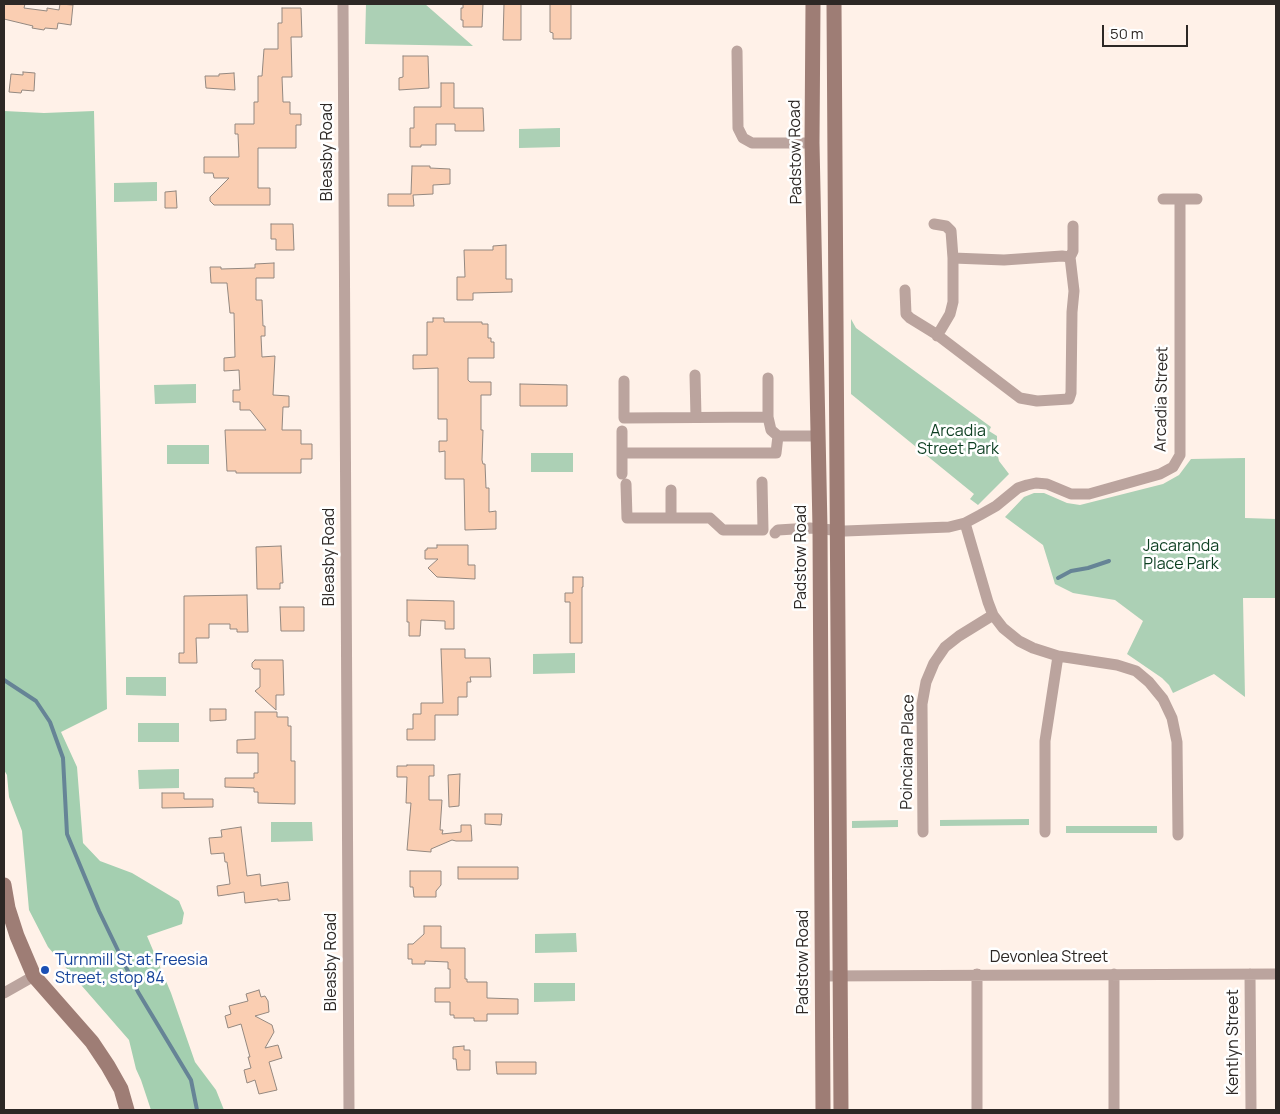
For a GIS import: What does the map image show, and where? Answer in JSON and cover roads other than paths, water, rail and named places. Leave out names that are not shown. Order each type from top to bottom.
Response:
[{"type":"main road","name":"Padstow Road","points":[[813,4],[812,143],[820,528],[823,1110]]},
{"type":"main road","points":[[834,4],[841,1110]]},
{"type":"main road","points":[[4,885],[8,908],[17,936],[34,976],[92,1042],[121,1089],[127,1110]]},
{"type":"street","name":"Bleasby Road","points":[[343,4],[349,1110]]},
{"type":"street","points":[[737,51],[738,128],[743,138],[752,143],[812,143]]},
{"type":"street","points":[[1163,199],[1196,199]]},
{"type":"street","name":"Arcadia Street","points":[[775,534],[778,530],[820,528],[838,530],[949,527],[965,523],[996,506],[1018,488],[1027,485],[1036,483],[1047,484],[1071,494],[1089,494],[1160,474],[1173,467],[1180,455],[1180,199]]},
{"type":"street","points":[[934,224],[946,226],[951,231],[953,258],[953,302],[950,314],[937,336]]},
{"type":"street","points":[[905,290],[906,314],[910,318],[1020,398],[1037,401],[1069,399],[1072,393],[1072,312],[1074,291],[1070,257],[1073,251],[1073,226]]},
{"type":"street","points":[[953,258],[1004,260],[1070,257]]},
{"type":"street","points":[[695,375],[696,417]]},
{"type":"street","points":[[768,378],[768,418],[771,430],[778,436],[818,436]]},
{"type":"street","points":[[624,381],[624,418],[768,418]]},
{"type":"street","points":[[622,431],[627,518],[710,518],[723,530],[763,530],[762,482]]},
{"type":"street","points":[[622,453],[776,452],[778,436]]},
{"type":"street","points":[[671,490],[671,517]]},
{"type":"street","points":[[965,523],[988,602],[993,614],[1003,628],[1033,648],[1058,656],[1117,665],[1136,672],[1149,682],[1163,699],[1172,718],[1177,742],[1178,835]]},
{"type":"street","name":"Poinciana Place","points":[[923,832],[922,704],[926,682],[934,663],[945,647],[993,614]]},
{"type":"street","points":[[1045,832],[1045,741],[1058,656]]},
{"type":"street","points":[[977,974],[977,1110]]},
{"type":"street","points":[[1114,974],[1114,1110]]},
{"type":"street","name":"Kentlyn Street","points":[[1250,974],[1251,1110]]},
{"type":"street","name":"Devonlea Street","points":[[821,976],[1276,974]]},
{"type":"street","points":[[4,993],[34,976]]},
{"type":"waterway","points":[[1058,578],[1071,571],[1109,561]]},
{"type":"waterway","points":[[4,680],[36,701],[50,722],[63,758],[67,834],[99,911],[138,992],[191,1080],[197,1110]]},
{"type":"place","name":"Turnmill St at Freesia Street, stop 84","points":[[45,970]]},
{"type":"park label","name":"Arcadia Street Park","points":[[958,441]]},
{"type":"park label","name":"Jacaranda Place Park","points":[[1181,556]]}]
